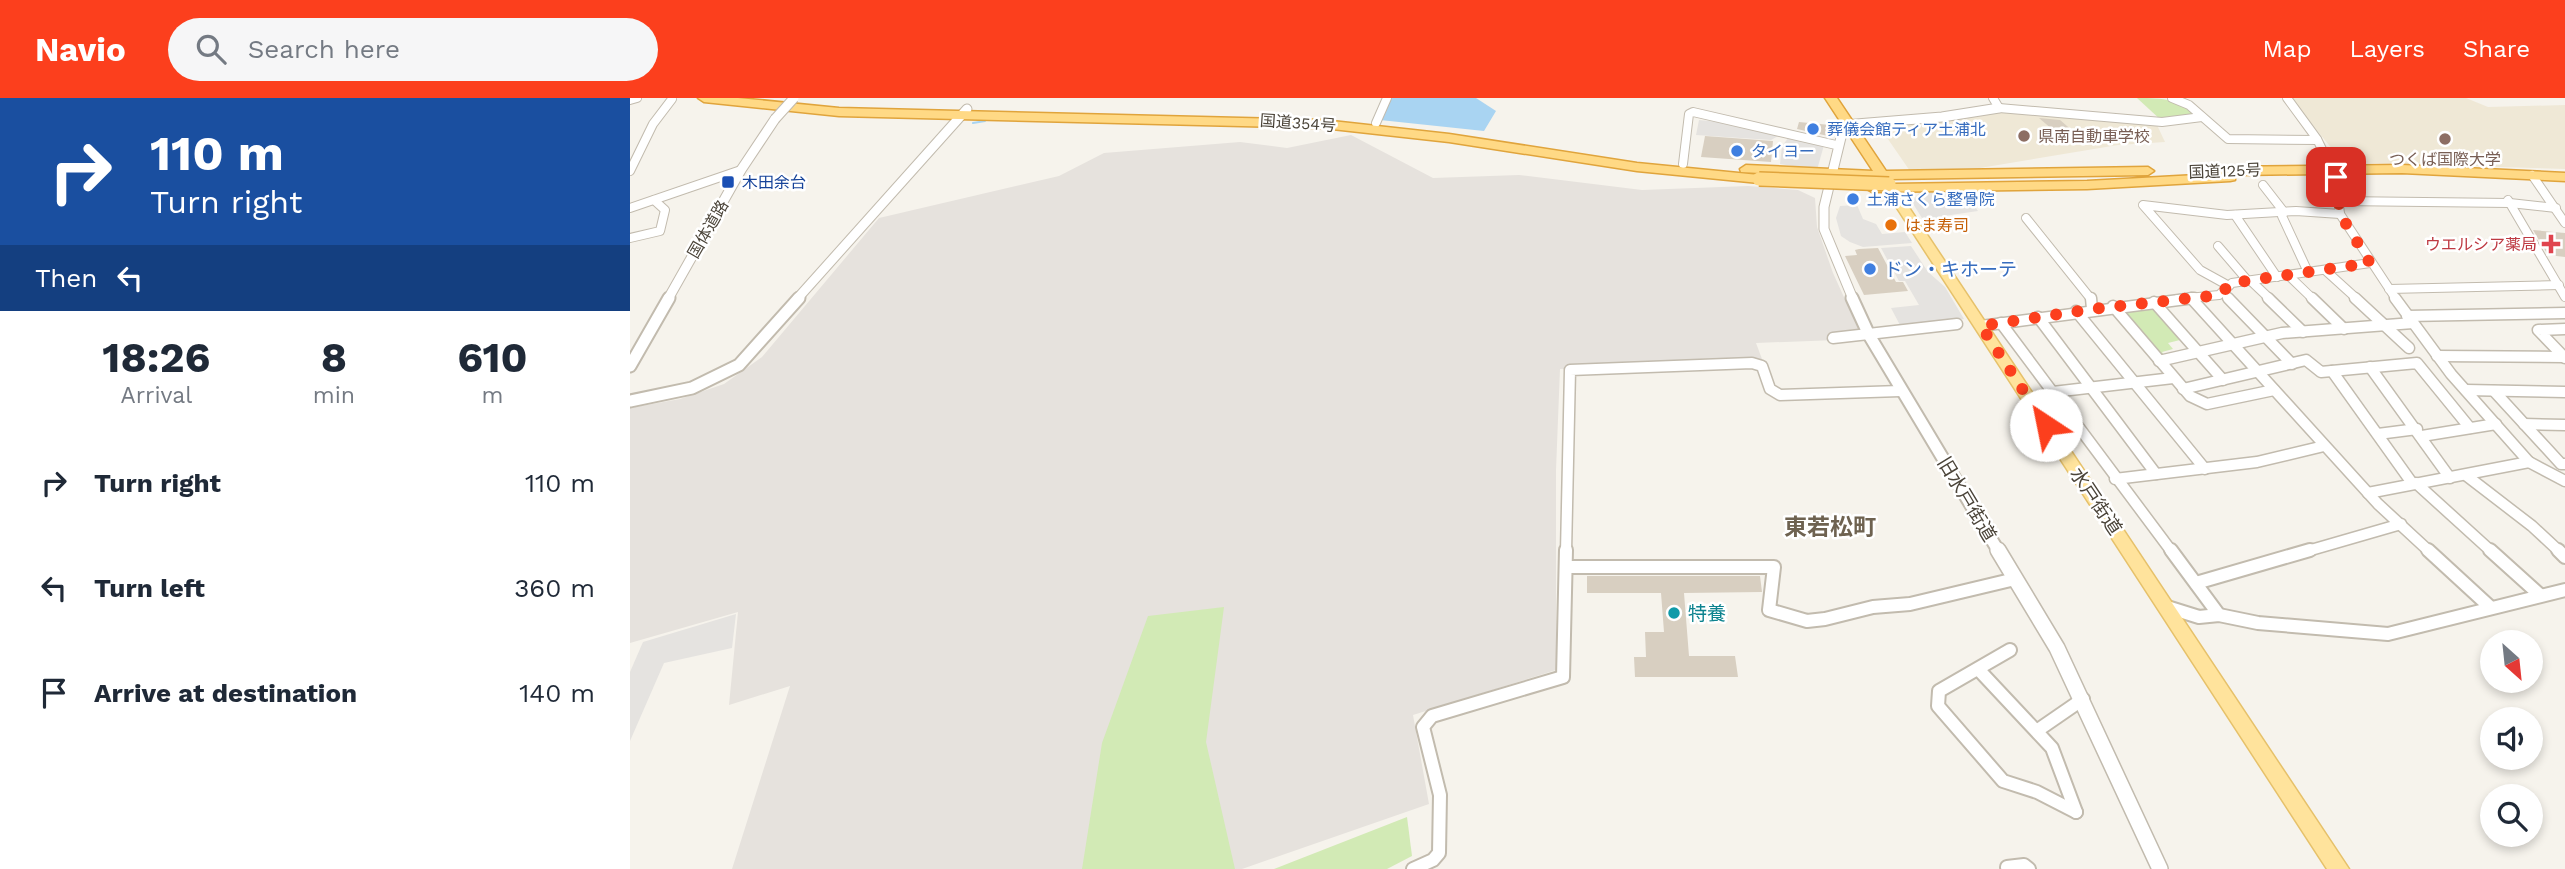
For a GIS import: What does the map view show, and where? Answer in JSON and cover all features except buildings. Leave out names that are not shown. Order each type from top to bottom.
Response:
[{"type":"highway","name":"国道354号","points":[[704,98],[803,110],[967,109],[1284,121],[1450,135]]},
{"type":"highway","name":"国道354号","points":[[741,98],[810,106],[1250,115],[1376,123],[1637,167],[1759,177],[1887,182]]},
{"type":"highway","name":"水戸街道","points":[[1831,98],[1887,182]]},
{"type":"highway","points":[[1450,135],[1828,181]]},
{"type":"highway","points":[[1450,135],[1636,172],[1828,181],[2087,185],[2231,174]]},
{"type":"highway","name":"国道125号","points":[[1887,182],[2333,171],[2565,177]]},
{"type":"highway","name":"国道125号","points":[[2535,178],[2565,184]]},
{"type":"main road","name":"水戸街道","points":[[1887,182],[2339,869]]},
{"type":"street","points":[[630,100],[637,98]]},
{"type":"street","points":[[630,171],[640,155],[649,130],[672,98]]},
{"type":"street","name":"国体道路","points":[[630,366],[741,170],[775,119],[794,98]]},
{"type":"street","points":[[1376,123],[1387,98]]},
{"type":"street","points":[[1993,98],[1999,108]]},
{"type":"street","points":[[2172,98],[2189,105],[2228,139],[2317,140]]},
{"type":"street","points":[[2287,98],[2317,140],[2333,171],[2340,214],[2410,320],[2437,356],[2529,462],[2565,481]]},
{"type":"street","points":[[1847,123],[1942,117],[1999,108],[2162,122],[2202,117]]},
{"type":"street","points":[[630,401],[692,388],[739,365],[967,109]]},
{"type":"street","points":[[1683,164],[1689,114],[1693,112],[1838,141],[1859,141]]},
{"type":"street","name":"旧水戸街道","points":[[1847,123],[1842,126],[1828,181],[1824,229],[1869,335],[1900,391],[2015,579],[2083,699],[2160,869]]},
{"type":"street","points":[[630,157],[640,155]]},
{"type":"street","points":[[630,208],[741,170]]},
{"type":"street","points":[[2535,178],[2564,220]]},
{"type":"street","points":[[2263,185],[2284,212]]},
{"type":"street","points":[[2550,198],[2565,200]]},
{"type":"street","points":[[630,247],[634,237],[660,230],[664,210],[654,200]]},
{"type":"street","points":[[2339,201],[2509,201],[2556,208]]},
{"type":"street","points":[[2509,201],[2565,297]]},
{"type":"street","points":[[2292,364],[2226,289],[2200,270],[2143,205],[2235,215],[2284,212],[2340,214]]},
{"type":"street","points":[[2284,212],[2282,216],[2308,272]]},
{"type":"street","points":[[2235,215],[2277,277]]},
{"type":"street","points":[[2026,218],[2091,297],[2092,309]]},
{"type":"street","points":[[2218,246],[2249,281],[2302,332]]},
{"type":"street","points":[[1981,326],[2113,306],[2191,298],[2249,281],[2370,263]]},
{"type":"street","points":[[2325,270],[2409,348]]},
{"type":"street","points":[[2288,275],[2344,328]]},
{"type":"street","points":[[2389,289],[2559,285]]},
{"type":"street","points":[[2191,298],[2368,493],[2490,607]]},
{"type":"street","points":[[2154,302],[2223,380]]},
{"type":"street","points":[[2113,306],[2183,389],[2207,404],[2274,390]]},
{"type":"street","points":[[2076,311],[2205,469]]},
{"type":"street","points":[[2160,361],[2267,337],[2302,332],[2385,325],[2410,320],[2565,313]]},
{"type":"street","points":[[2038,317],[2157,474]]},
{"type":"street","points":[[2001,323],[2219,615]]},
{"type":"street","points":[[1833,338],[1957,324]]},
{"type":"street","points":[[2565,329],[2538,330],[2565,358]]},
{"type":"street","points":[[2437,356],[2565,358]]},
{"type":"street","points":[[2183,389],[2306,360],[2321,372],[2417,363],[2470,428]]},
{"type":"street","points":[[1413,869],[1433,860],[1439,853],[1440,795],[1423,727],[1426,721],[1432,716],[1563,677],[1568,567],[1570,370],[1752,363],[1762,366],[1770,389],[1780,395],[1900,391]]},
{"type":"street","points":[[2370,367],[2450,478]]},
{"type":"street","points":[[2332,371],[2414,483],[2540,596]]},
{"type":"street","points":[[2053,392],[2174,378]]},
{"type":"street","points":[[2466,390],[2565,392]]},
{"type":"street","points":[[2494,391],[2561,464],[2565,464]]},
{"type":"street","points":[[2378,434],[2420,433],[2496,424]]},
{"type":"street","points":[[2524,424],[2565,425]]},
{"type":"street","points":[[2115,479],[2257,461],[2324,446]]},
{"type":"street","points":[[2368,493],[2414,483],[2467,477],[2529,462]]},
{"type":"street","points":[[2467,477],[2532,526],[2565,557]]},
{"type":"street","points":[[2196,583],[2401,524]]},
{"type":"street","points":[[1568,567],[1774,566],[1769,610],[1807,621],[1873,607],[1910,604],[2015,579]]},
{"type":"street","points":[[2167,607],[2199,617],[2219,615],[2258,623],[2388,634],[2565,590]]},
{"type":"street","points":[[2186,636],[2199,617]]},
{"type":"street","points":[[1978,668],[2052,748],[2076,812],[2037,792],[2003,781],[1938,706],[1939,691],[1978,668],[2010,650]]},
{"type":"street","points":[[2038,730],[2083,699]]},
{"type":"street","points":[[2007,867],[2024,865],[2029,869]]},
{"type":"shaded area","name":"つくば国際大学","points":[[2290,98],[2466,98],[2488,107],[2565,105],[2565,169],[2343,162]]},
{"type":"shaded area","name":"県南自動車学校","points":[[2007,111],[2157,125],[2165,142],[2118,145],[1962,171],[1910,171],[1881,129]]},
{"type":"shaded area","points":[[1699,120],[1780,135],[1771,140],[1696,135]]},
{"type":"shaded area","points":[[1351,135],[1433,178],[1519,175],[1642,190],[1748,186],[1798,190],[1815,198],[1817,227],[1833,273],[1863,339],[1756,343],[1762,359],[1560,369],[1556,470],[1556,670],[1413,715],[1429,804],[1242,869],[732,869],[790,686],[729,705],[738,612],[630,643],[630,408],[680,399],[724,384],[762,357],[879,218],[1059,176],[1104,153],[1240,142],[1287,148]]},
{"type":"shaded area","points":[[1789,137],[1824,145],[1817,170],[1780,164],[1782,146]]},
{"type":"shaded area","points":[[1963,190],[1978,211],[1944,216],[1925,223],[1912,202],[1919,193]]},
{"type":"shaded area","points":[[1857,205],[1863,219],[1876,224],[1882,234],[1905,232],[1912,243],[1863,247],[1841,236],[1836,218],[1840,206]]},
{"type":"shaded area","points":[[1911,246],[1928,272],[1945,287],[1964,319],[1901,327],[1891,308],[1919,305],[1905,281],[1899,281],[1881,248]]},
{"type":"shaded area","points":[[736,614],[732,648],[664,663],[630,741],[630,672],[643,642]]},
{"type":"green space","points":[[2137,98],[2171,101],[2185,106],[2200,117],[2162,121]]},
{"type":"green space","points":[[2154,303],[2184,339],[2168,343],[2173,349],[2162,352],[2164,355],[2160,359],[2116,307]]},
{"type":"green space","points":[[1224,607],[1206,742],[1235,869],[1082,869],[1102,743],[1148,616]]},
{"type":"green space","points":[[1407,817],[1412,856],[1387,869],[1274,869]]},
{"type":"water","points":[[1388,98],[1476,98],[1496,111],[1484,131],[1380,120]]},
{"type":"waterway","points":[[973,123],[985,121]]},
{"type":"place","name":"葬儀会館ティア土浦北","points":[[1813,129]]},
{"type":"place","name":"県南自動車学校","points":[[2024,136]]},
{"type":"place","name":"つくば国際大学","points":[[2445,139]]},
{"type":"place","name":"タイヨー","points":[[1737,151]]},
{"type":"place","name":"木田余台","points":[[728,182]]},
{"type":"place","name":"土浦さくら整骨院","points":[[1853,199]]},
{"type":"place","name":"はま寿司","points":[[1891,225]]},
{"type":"place","name":"ウエルシア薬局","points":[[2551,244]]},
{"type":"place","name":"ドン・キホーテ","points":[[1870,269]]},
{"type":"place","name":"特養","points":[[1674,613]]},
{"type":"district","name":"東若松町","points":[[1830,527]]},
{"type":"route","points":[[2046,425],[1981,326],[2092,309],[2219,295],[2232,283],[2370,263],[2340,214],[2336,177]]}]
